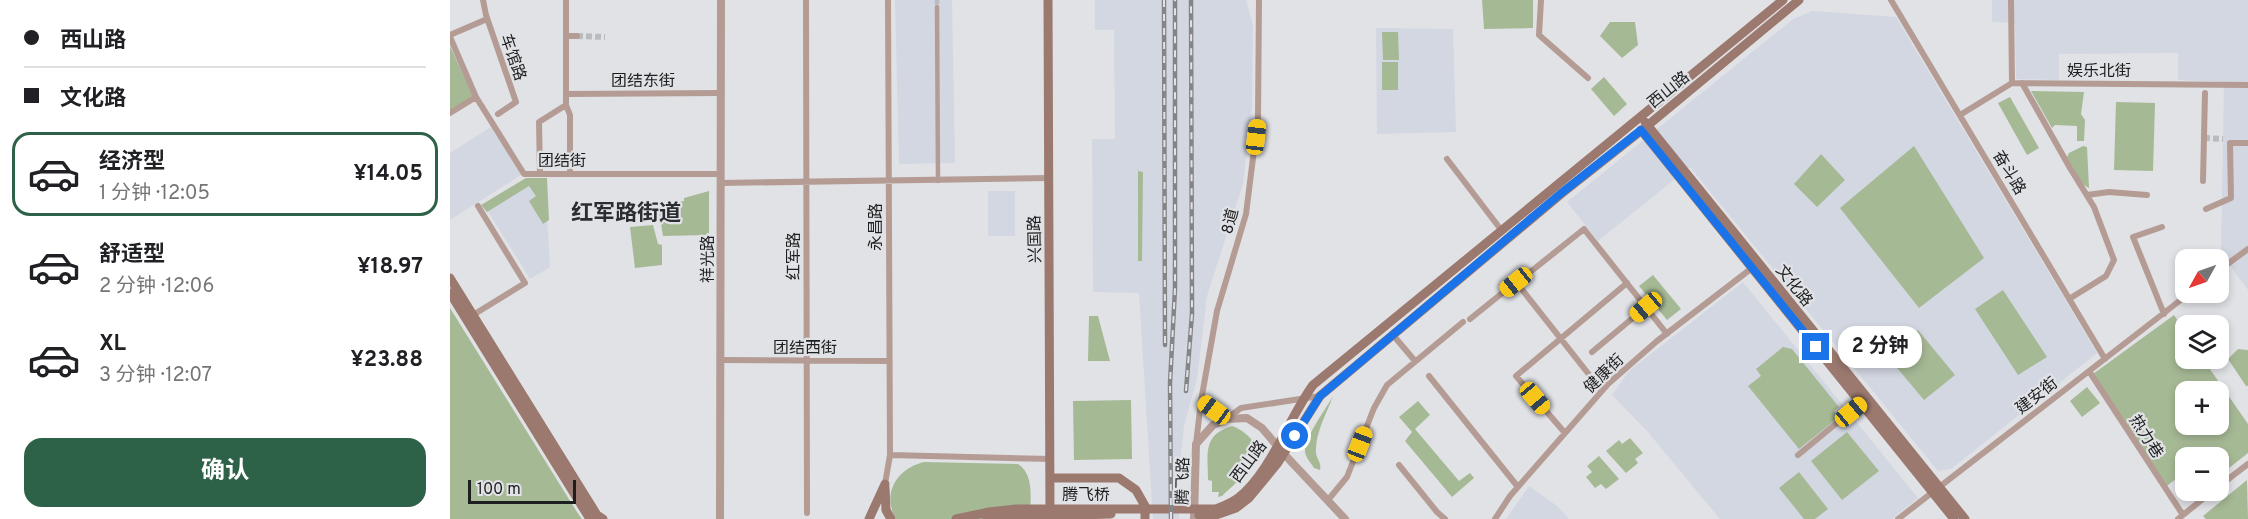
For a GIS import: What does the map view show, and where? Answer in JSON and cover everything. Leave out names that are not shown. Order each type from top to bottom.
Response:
[{"type":"main road","name":"兴国路","points":[[1046,515],[1052,478],[1048,0]]},
{"type":"main road","name":"西山路","points":[[1281,451],[1303,398],[1313,385],[1502,231],[1799,0]]},
{"type":"main road","name":"西山路","points":[[1216,512],[1236,508],[1248,498],[1320,396],[1560,194],[1782,1]]},
{"type":"main road","name":"文化路","points":[[1643,123],[1861,403],[1935,489],[1965,519]]},
{"type":"main road","name":"文化路","points":[[1758,272],[1935,489],[1954,519]]},
{"type":"main road","points":[[450,278],[597,515],[603,519]]},
{"type":"main road","points":[[450,293],[590,519]]},
{"type":"main road","points":[[1052,478],[1119,478],[1136,490],[1145,506],[1145,519]]},
{"type":"main road","points":[[870,519],[885,484]]},
{"type":"main road","points":[[885,484],[886,510],[891,519]]},
{"type":"main road","points":[[1091,517],[1107,509]]},
{"type":"main road","name":"腾飞桥","points":[[984,519],[1107,509],[1216,512]]},
{"type":"main road","name":"腾飞桥","points":[[956,519],[989,512],[1091,517],[1216,512]]},
{"type":"street","name":"车馆路","points":[[483,0],[516,102],[498,114]]},
{"type":"street","points":[[566,0],[566,105],[570,115],[570,174]]},
{"type":"street","name":"祥光路","points":[[720,519],[721,0]]},
{"type":"street","name":"红军路","points":[[806,0],[807,513]]},
{"type":"street","name":"永昌路","points":[[885,484],[890,455],[888,0]]},
{"type":"street","name":"8道","points":[[1196,444],[1217,311],[1246,214],[1258,118],[1258,0]]},
{"type":"street","points":[[1540,0],[1539,35],[1588,78]]},
{"type":"street","name":"奋斗路","points":[[1891,0],[2105,359]]},
{"type":"street","points":[[1960,115],[2012,83],[2011,0]]},
{"type":"street","points":[[937,8],[938,181]]},
{"type":"street","name":"团结街","points":[[487,18],[450,36],[476,97],[524,174],[721,174]]},
{"type":"street","points":[[566,36],[577,36]]},
{"type":"street","name":"娱乐北街","points":[[2012,83],[2248,85]]},
{"type":"street","points":[[2022,83],[2094,207],[2114,260],[2106,276],[2069,298]]},
{"type":"street","name":"团结东街","points":[[566,94],[721,93]]},
{"type":"street","points":[[2203,181],[2205,93]]},
{"type":"street","points":[[450,113],[476,97]]},
{"type":"street","points":[[540,174],[539,122],[566,105]]},
{"type":"street","points":[[2223,139],[2230,143],[2248,143]]},
{"type":"street","points":[[2206,209],[2231,198],[2230,143]]},
{"type":"street","points":[[1447,159],[1502,231]]},
{"type":"street","points":[[721,183],[1048,178]]},
{"type":"street","points":[[2086,195],[2109,192],[2146,195]]},
{"type":"street","points":[[473,315],[525,283],[478,206]]},
{"type":"street","points":[[2162,227],[2133,237],[2164,314]]},
{"type":"street","points":[[1529,273],[1584,229],[1667,334]]},
{"type":"street","points":[[2229,263],[2248,249]]},
{"type":"street","name":"健康街","points":[[1495,519],[1518,487],[1602,391],[1667,334],[1758,272]]},
{"type":"street","points":[[1470,318],[1516,282],[1602,391]]},
{"type":"street","points":[[1565,433],[1516,376],[1627,283]]},
{"type":"street","name":"建安街","points":[[1898,519],[2178,303]]},
{"type":"street","points":[[1592,352],[1646,307]]},
{"type":"street","points":[[1328,500],[1347,477],[1383,390],[1463,322]]},
{"type":"street","points":[[1393,335],[1415,361]]},
{"type":"street","name":"团结西街","points":[[721,360],[889,362]]},
{"type":"street","name":"热力巷","points":[[2088,371],[2181,517]]},
{"type":"street","points":[[1430,376],[1518,487]]},
{"type":"street","points":[[1196,444],[1213,425],[1241,408],[1320,396]]},
{"type":"street","points":[[1201,401],[1226,419],[1247,418],[1262,428],[1345,519]]},
{"type":"street","points":[[1798,455],[1861,403]]},
{"type":"street","name":"腾飞路","points":[[1194,519],[1196,444]]},
{"type":"street","points":[[890,455],[1051,459]]},
{"type":"street","points":[[2229,479],[2248,464]]},
{"type":"street","points":[[1399,465],[1445,519]]},
{"type":"street","points":[[2181,517],[2201,501]]},
{"type":"shaded area","points":[[895,0],[952,0],[955,163],[899,164]]},
{"type":"shaded area","points":[[1095,0],[1246,0],[1253,26],[1252,108],[1243,184],[1207,296],[1197,379],[1184,426],[1179,476],[1179,519],[1153,519],[1139,293],[1093,292],[1092,139],[1115,139],[1114,30],[1095,30]]},
{"type":"shaded area","points":[[1992,0],[2248,0],[2248,290],[2229,264],[2229,249],[2221,249],[2224,82],[2178,80],[2178,53],[2059,54],[2059,80],[2016,79],[2015,23],[1992,22]]},
{"type":"shaded area","points":[[1812,11],[1896,17],[2097,353],[1951,469],[1938,471],[1690,167],[1598,241],[1567,202],[1793,19]]},
{"type":"shaded area","points":[[1376,28],[1453,29],[1456,132],[1377,134]]},
{"type":"shaded area","points":[[491,127],[521,175],[450,220],[450,153]]},
{"type":"shaded area","points":[[526,181],[545,181],[550,267],[530,279],[484,205]]},
{"type":"shaded area","points":[[988,191],[1015,191],[1015,236],[988,236]]},
{"type":"shaded area","points":[[1743,282],[1918,498],[1892,519],[1720,519],[1647,431],[1612,395],[1629,371]]},
{"type":"shaded area","points":[[1529,486],[1557,506],[1569,519],[1506,519]]},
{"type":"green space","points":[[1482,0],[1533,0],[1533,28],[1484,29]]},
{"type":"green space","points":[[1610,22],[1635,22],[1638,45],[1622,58],[1600,36]]},
{"type":"green space","points":[[1382,32],[1398,32],[1399,60],[1383,60]]},
{"type":"green space","points":[[450,46],[473,96],[450,111]]},
{"type":"green space","points":[[1382,62],[1398,62],[1398,90],[1382,90]]},
{"type":"green space","points":[[1604,77],[1627,104],[1614,116],[1591,89]]},
{"type":"green space","points":[[2031,91],[2084,92],[2081,114],[2085,120],[2084,141],[2077,141],[2077,126],[2055,125],[2052,128]]},
{"type":"green space","points":[[2010,97],[2039,148],[2027,155],[1998,103]]},
{"type":"green space","points":[[2116,102],[2155,103],[2153,171],[2114,170]]},
{"type":"green space","points":[[1914,146],[1984,258],[1919,308],[1840,208]]},
{"type":"green space","points":[[2083,146],[2087,147],[2089,188],[2082,184],[2067,157],[2069,153]]},
{"type":"green space","points":[[1821,154],[1845,180],[1817,207],[1794,184]]},
{"type":"green space","points":[[1138,171],[1143,172],[1142,261],[1138,261]]},
{"type":"green space","points":[[526,178],[547,178],[549,220],[543,224],[529,201],[536,196],[529,186],[487,212],[481,205]]},
{"type":"green space","points":[[709,191],[709,235],[663,236],[658,206],[684,201],[684,198]]},
{"type":"green space","points":[[653,225],[658,244],[662,245],[662,265],[635,268],[630,227]]},
{"type":"green space","points":[[1653,275],[1681,309],[1667,320],[1639,286]]},
{"type":"green space","points":[[2003,290],[2047,357],[2018,375],[1975,309]]},
{"type":"green space","points":[[450,308],[577,512],[582,519],[450,519]]},
{"type":"green space","points":[[2174,315],[2175,369],[2210,369],[2218,381],[2175,381],[2175,435],[2229,435],[2229,397],[2248,424],[2248,453],[2229,468],[2229,447],[2175,447],[2175,480],[2167,486],[2093,374]]},
{"type":"green space","points":[[1089,316],[1098,316],[1110,361],[1088,361]]},
{"type":"green space","points":[[1918,330],[1955,375],[1924,400],[1887,356]]},
{"type":"green space","points":[[1783,347],[1792,349],[1839,407],[1834,411],[1839,417],[1799,449],[1748,386],[1761,376],[1756,369]]},
{"type":"green space","points":[[2238,349],[2248,350],[2248,386],[2246,386],[2229,358]]},
{"type":"green space","points":[[2087,387],[2100,403],[2082,417],[2070,401]]},
{"type":"green space","points":[[1333,396],[1317,438],[1316,452],[1320,470],[1314,468],[1307,458],[1306,446]]},
{"type":"green space","points":[[1131,400],[1132,459],[1074,460],[1073,401]]},
{"type":"green space","points":[[1418,401],[1430,415],[1415,429],[1459,481],[1470,473],[1474,478],[1452,497],[1405,441],[1412,432],[1399,417]]},
{"type":"green space","points":[[1232,426],[1247,435],[1254,444],[1257,456],[1249,470],[1222,496],[1218,497],[1219,492],[1212,492],[1212,481],[1208,480],[1209,447],[1216,435]]},
{"type":"green space","points":[[1847,432],[1879,471],[1842,500],[1811,461]]},
{"type":"green space","points":[[1630,438],[1643,453],[1635,459],[1638,463],[1626,473],[1606,451],[1619,440],[1622,444]]},
{"type":"green space","points":[[1599,456],[1619,479],[1606,489],[1601,484],[1595,488],[1586,477],[1592,472],[1587,466]]},
{"type":"green space","points":[[924,462],[1018,464],[1029,481],[1030,519],[896,519],[890,500],[891,491],[900,476],[915,465]]},
{"type":"green space","points":[[1799,472],[1828,509],[1815,519],[1804,519],[1779,488]]},
{"type":"green space","points":[[2247,480],[2248,519],[2206,519],[2203,516],[2221,501],[2229,501],[2229,495]]},
{"type":"tunnel","points":[[937,0],[937,7]]},
{"type":"tunnel","points":[[577,36],[605,37]]},
{"type":"tunnel","points":[[2204,138],[2223,139]]},
{"type":"railway","points":[[1164,0],[1165,345]]},
{"type":"railway","points":[[1171,519],[1170,383],[1175,289],[1175,0]]},
{"type":"railway","points":[[1186,391],[1192,314],[1191,0]]},
{"type":"district","name":"红军路街道","points":[[626,212]]},
{"type":"route","points":[[1295,436],[1320,396],[1560,194],[1641,130],[1816,347]]}]
